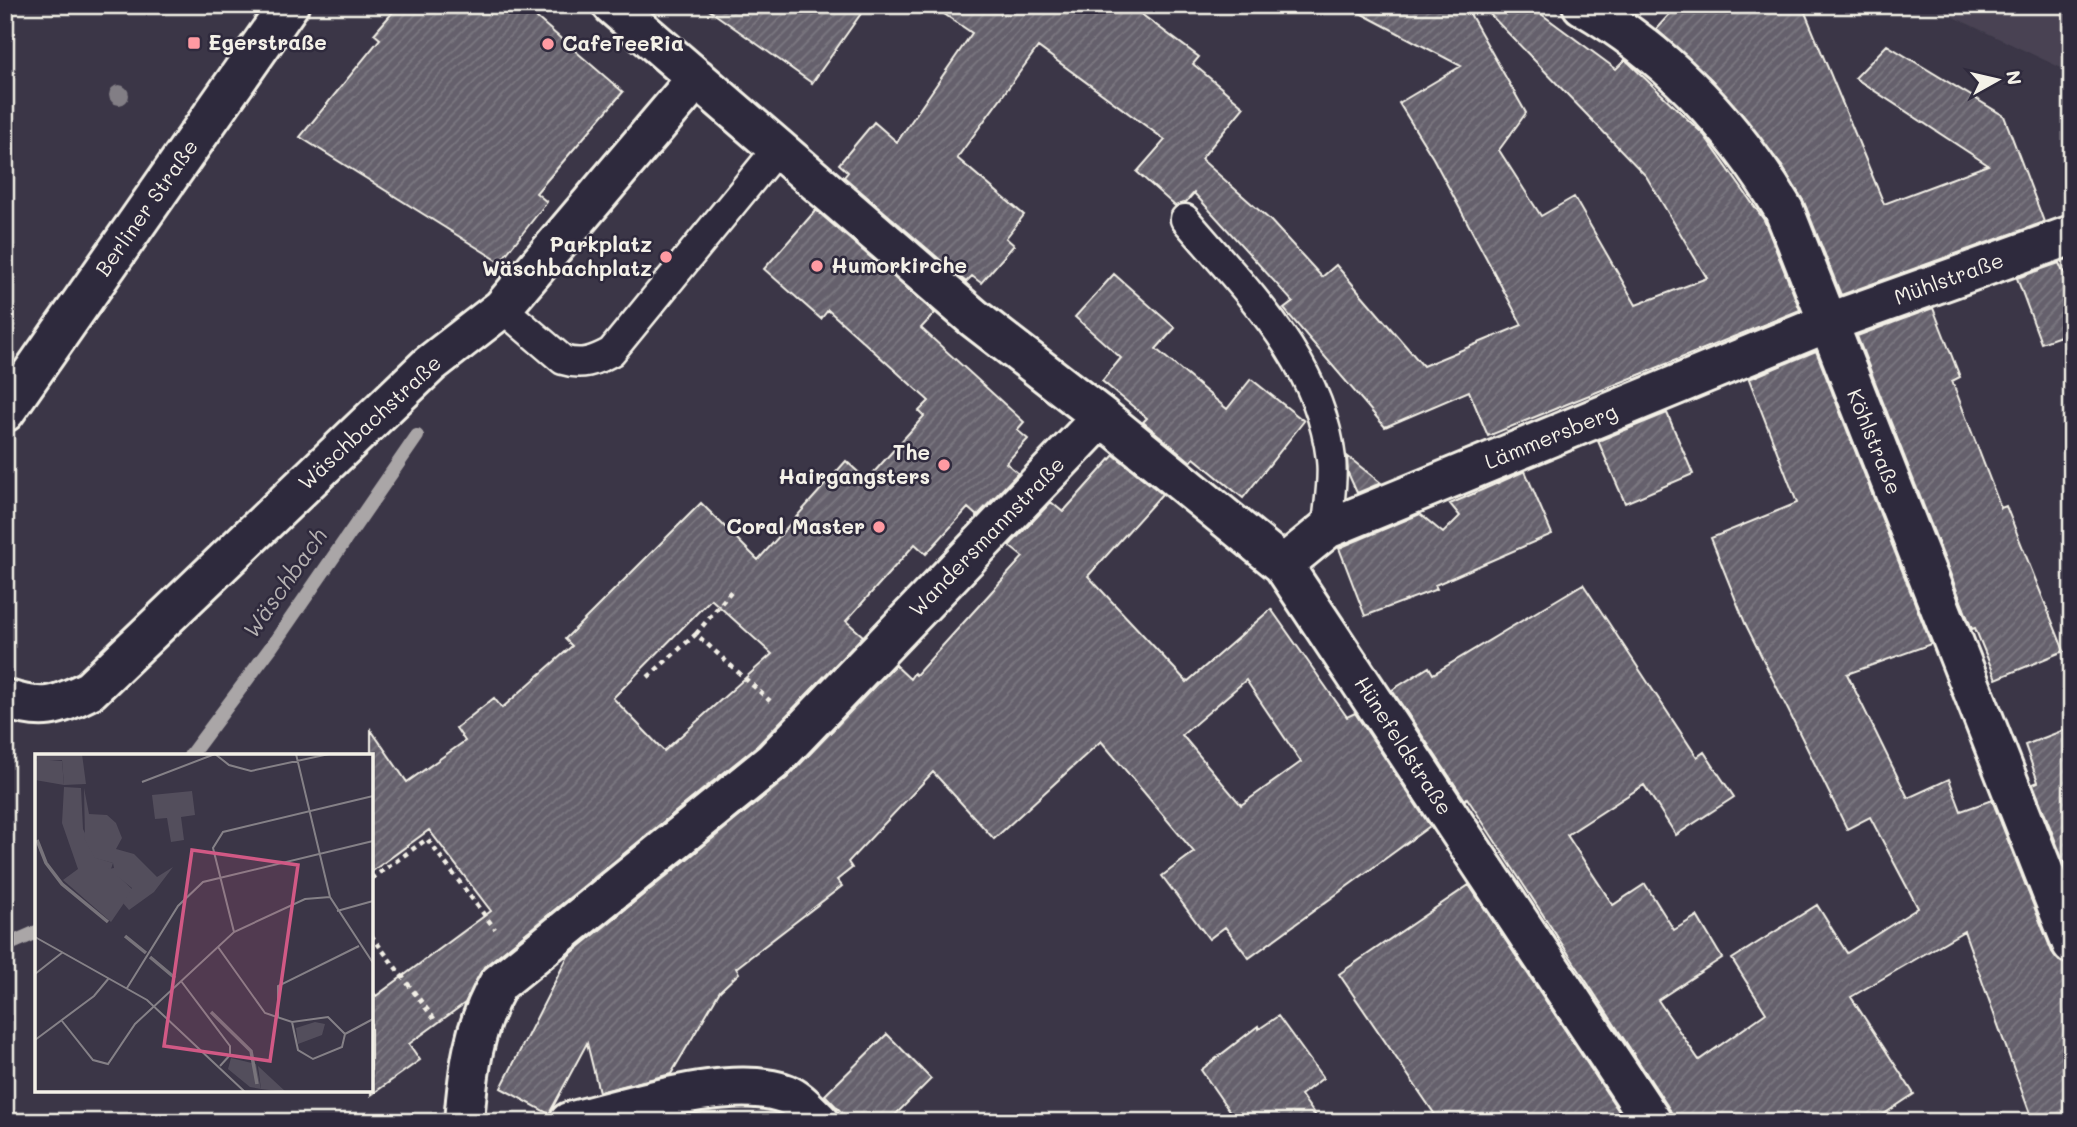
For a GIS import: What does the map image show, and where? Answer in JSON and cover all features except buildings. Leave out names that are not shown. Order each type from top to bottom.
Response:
[{"type":"street","name":"Berliner Straße","points":[[5,412],[289,5]]},
{"type":"street","points":[[612,5],[974,318],[1102,417]]},
{"type":"street","name":"Köhlstraße","points":[[1582,5],[1616,25],[1668,64],[1757,164],[1784,210],[1826,323],[1981,707],[2072,944]]},
{"type":"street","name":"Wäschbachstraße","points":[[5,699],[32,709],[62,704],[90,690],[430,364],[502,308],[696,78]]},
{"type":"street","name":"Mühlstraße","points":[[1826,323],[2072,236]]},
{"type":"street","name":"Lämmersberg","points":[[1283,565],[1327,529],[1826,323]]},
{"type":"street","name":"Hünefeldstraße","points":[[1102,417],[1283,565],[1652,1122]]},
{"type":"street","name":"Wandersmannstraße","points":[[464,1122],[469,1065],[487,1003],[498,984],[772,761],[1102,417]]},
{"type":"street","points":[[569,1122],[701,1091],[755,1088],[790,1096],[820,1122]]},
{"type":"lane","points":[[502,308],[563,360],[575,364],[592,362],[611,352],[777,149]]},
{"type":"lane","points":[[1185,219],[1287,340],[1317,395],[1332,461],[1327,529]]},
{"type":"path","points":[[648,677],[696,634],[733,589]]},
{"type":"path","points":[[696,634],[802,729]]},
{"type":"path","points":[[373,878],[427,839],[522,963]]},
{"type":"path","points":[[373,938],[469,1065]]},
{"type":"shaded area","points":[[1928,5],[2072,5],[2072,73]]},
{"type":"waterway","name":"Wäschbach","points":[[191,754],[272,646],[417,436]]},
{"type":"waterway","name":"Wäschbach","points":[[5,946],[35,933]]},
{"type":"railway","points":[[2061,5],[2072,11]]},
{"type":"place","name":"Egerstraße","points":[[194,43]]},
{"type":"place","name":"CafeTeeRia","points":[[548,44]]},
{"type":"place","name":"Parkplatz Wäschbachplatz","points":[[666,257]]},
{"type":"place","name":"Humorkirche","points":[[817,266]]},
{"type":"place","name":"The Hairgangsters","points":[[944,465]]},
{"type":"place","name":"Coral Master","points":[[879,527]]}]
